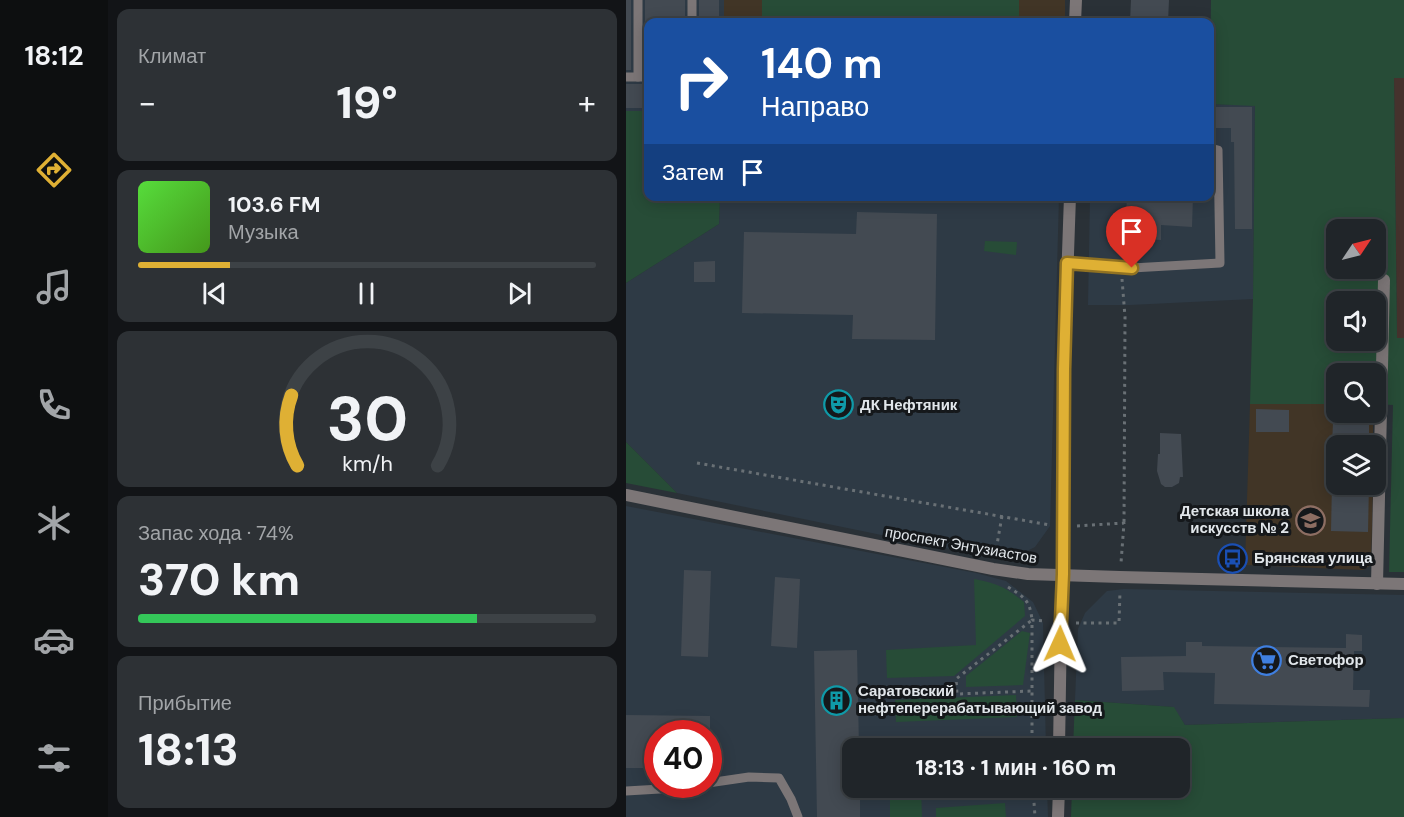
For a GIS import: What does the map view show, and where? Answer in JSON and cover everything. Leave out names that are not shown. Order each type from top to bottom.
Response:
[{"type":"street","points":[[1075,18],[1076,0]]},
{"type":"street","points":[[1059,738],[1064,369],[1070,201]]},
{"type":"street","points":[[1377,584],[1384,280]]},
{"type":"street","name":"проспект Энтузиастов","points":[[626,495],[993,569],[1028,574],[1404,584]]},
{"type":"street","points":[[1058,817],[1059,798]]},
{"type":"lane","points":[[638,0],[638,77]]},
{"type":"lane","points":[[692,0],[692,18]]},
{"type":"lane","points":[[626,77],[644,77]]},
{"type":"lane","points":[[1067,263],[1132,268],[1220,264],[1218,150],[1214,149]]},
{"type":"lane","points":[[722,781],[749,777],[779,778],[797,817]]},
{"type":"lane","points":[[626,790],[644,789]]},
{"type":"lane","points":[[788,817],[791,800]]},
{"type":"path","points":[[1121,267],[1125,317],[1124,524]]},
{"type":"path","points":[[1002,516],[991,580],[1003,584],[1025,598],[1031,608],[1032,620],[956,679],[957,694],[1032,691]]},
{"type":"path","points":[[1034,798],[1035,817]]},
{"type":"shaded area","points":[[626,0],[724,0],[724,18],[644,18],[644,111],[626,111]]},
{"type":"shaded area","points":[[724,0],[1065,0],[1065,18],[724,18]]},
{"type":"shaded area","points":[[1394,78],[1405,78],[1404,338],[1397,338]]},
{"type":"shaded area","points":[[1214,104],[1255,105],[1253,299],[1088,305],[1090,201],[1214,201]]},
{"type":"shaded area","name":"ДК Нефтяник","points":[[720,201],[1059,201],[1050,526],[1035,547],[1013,558],[989,557],[677,493],[626,442],[626,283],[719,224]]},
{"type":"shaded area","name":"Детская школа искусств № 2","points":[[1250,404],[1326,404],[1326,423],[1373,423],[1373,435],[1326,435],[1326,495],[1373,495],[1371,565],[1363,570],[1245,565]]},
{"type":"shaded area","name":"Саратовский нефтеперерабатывающий завод","points":[[626,506],[976,573],[1006,581],[1033,602],[1043,623],[1046,738],[842,738],[842,798],[1047,798],[1048,817],[626,817]]},
{"type":"shaded area","points":[[1124,589],[1404,595],[1404,718],[1185,725],[1173,707],[1075,700],[1078,629],[1085,613],[1107,591]]},
{"type":"green space","points":[[762,0],[1019,0],[1019,18],[762,18]]},
{"type":"green space","points":[[1211,0],[1404,0],[1404,78],[1394,78],[1397,338],[1405,338],[1404,572],[1389,572],[1393,405],[1386,405],[1386,363],[1326,363],[1326,404],[1250,404],[1255,106],[1214,104],[1214,18],[1211,18]]},
{"type":"green space","points":[[626,111],[644,111],[644,201],[720,201],[719,224],[626,283]]},
{"type":"green space","points":[[985,241],[1017,242],[1016,255],[984,251]]},
{"type":"green space","points":[[626,442],[677,493],[626,483]]},
{"type":"green space","points":[[974,579],[1000,586],[1024,602],[1025,616],[954,676],[887,678],[886,650],[976,645]]},
{"type":"green space","points":[[1022,631],[1030,633],[1023,685],[966,687],[966,676]]},
{"type":"green space","points":[[1016,695],[1017,717],[896,722],[895,700]]},
{"type":"green space","points":[[1075,700],[1174,707],[1185,725],[1404,718],[1404,817],[1071,817],[1072,798],[1190,798],[1190,738],[1073,738]]},
{"type":"green space","points":[[890,798],[921,798],[922,817],[890,817]]},
{"type":"green space","points":[[1005,803],[1006,817],[936,817],[936,808]]},
{"type":"building","points":[[626,0],[631,0],[631,70],[626,70]]},
{"type":"building","points":[[645,0],[685,0],[685,18],[645,18]]},
{"type":"building","points":[[699,0],[719,0],[719,18],[699,18]]},
{"type":"building","points":[[1131,0],[1169,0],[1168,18],[1130,18]]},
{"type":"building","points":[[626,84],[644,84],[644,108],[626,108]]},
{"type":"building","points":[[1214,107],[1252,107],[1252,229],[1235,229],[1234,142],[1231,142],[1231,128],[1214,128]]},
{"type":"building","points":[[1127,201],[1193,201],[1192,227],[1161,225],[1161,240],[1125,238]]},
{"type":"building","points":[[857,212],[937,214],[935,340],[852,339],[853,315],[742,313],[744,232],[856,234]]},
{"type":"building","points":[[715,261],[715,282],[694,282],[694,262]]},
{"type":"building","points":[[1256,409],[1289,410],[1289,432],[1256,432]]},
{"type":"building","points":[[1333,423],[1369,423],[1369,435],[1332,435]]},
{"type":"building","points":[[1160,433],[1181,434],[1183,477],[1180,477],[1179,483],[1172,487],[1165,487],[1161,484],[1157,471]]},
{"type":"building","points":[[1332,495],[1369,495],[1368,532],[1331,531]]},
{"type":"building","points":[[684,570],[711,571],[708,657],[681,656]]},
{"type":"building","points":[[775,577],[800,579],[797,648],[771,646]]},
{"type":"building","points":[[1346,634],[1362,635],[1362,651],[1354,651],[1353,690],[1370,690],[1369,707],[1214,704],[1215,673],[1163,672],[1164,690],[1122,691],[1121,657],[1186,656],[1186,642],[1202,642],[1202,646],[1346,648]]},
{"type":"building","name":"Саратовский нефтеперерабатывающий завод","points":[[857,650],[859,738],[842,738],[842,798],[860,798],[860,817],[817,817],[814,651]]},
{"type":"building","points":[[626,715],[710,716],[710,720],[644,720],[644,768],[626,768]]},
{"type":"place","name":"ДК Нефтяник","points":[[839,405]]},
{"type":"place","name":"Детская школа искусств № 2","points":[[1310,520]]},
{"type":"place","name":"Брянская улица","points":[[1233,558]]},
{"type":"place","name":"Светофор","points":[[1267,660]]},
{"type":"place","name":"Саратовский нефтеперерабатывающий завод","points":[[837,700]]},
{"type":"route","points":[[1060,644],[1067,263],[1132,268]]}]
